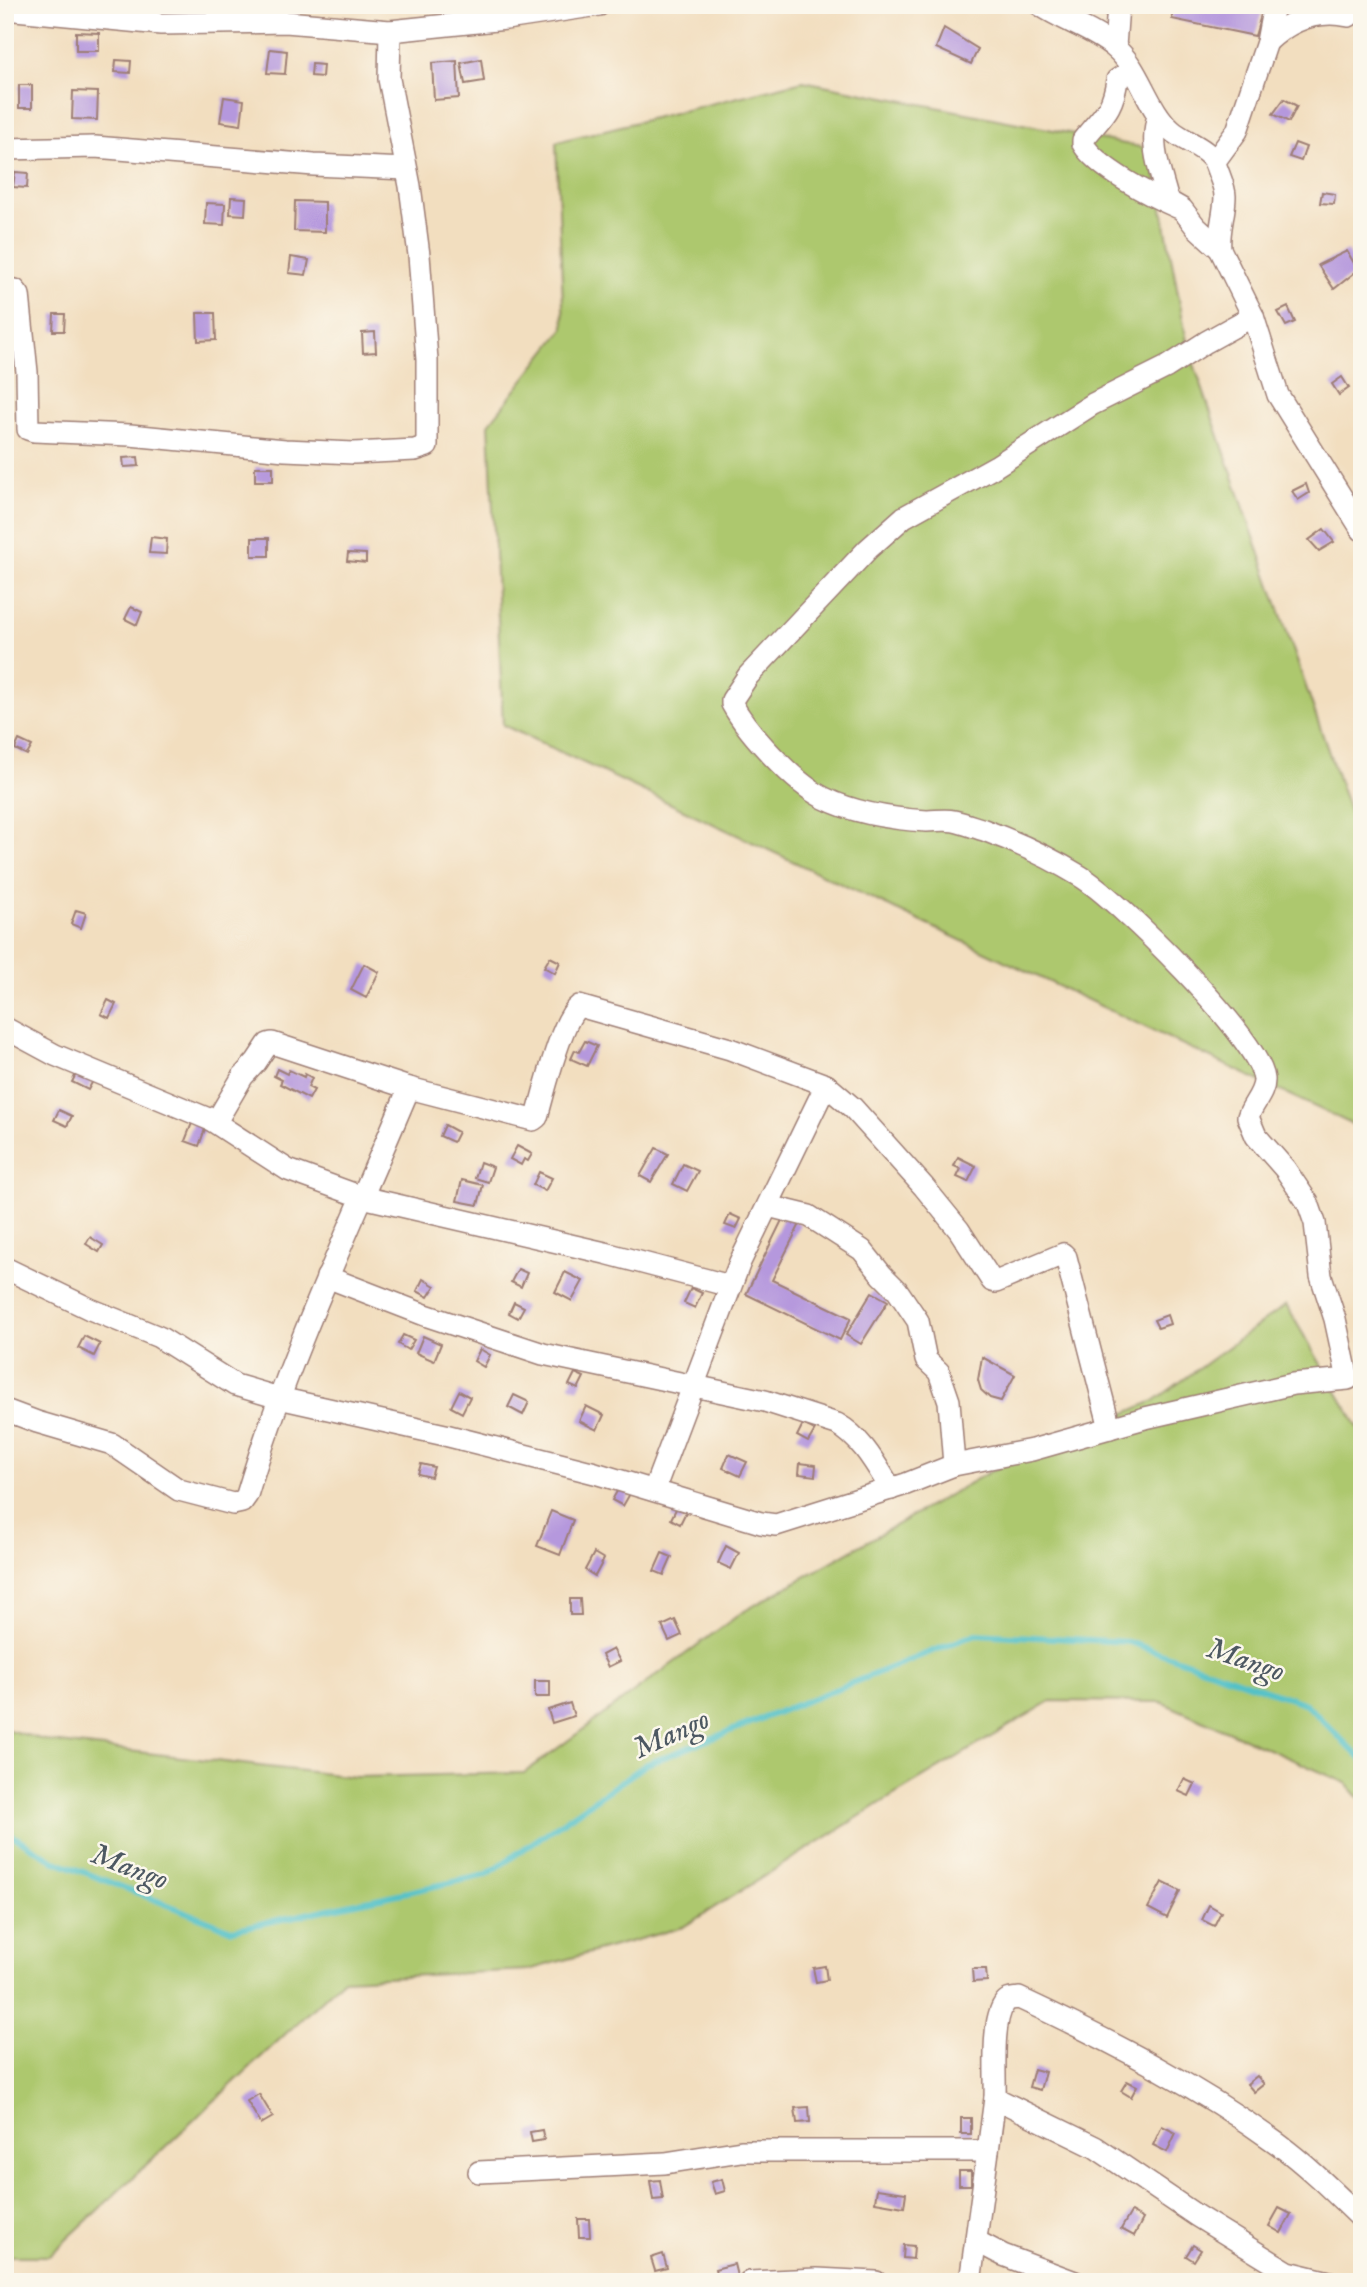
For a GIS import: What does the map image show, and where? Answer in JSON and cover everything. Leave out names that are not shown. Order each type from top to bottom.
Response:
[{"type":"street","points":[[5,9],[161,24],[286,14],[390,31],[506,19],[599,5]]},
{"type":"street","points":[[1040,5],[1055,16],[1115,47],[1132,70],[1158,116],[1172,130],[1215,162],[1225,195],[1219,234],[1220,249]]},
{"type":"street","points":[[1115,47],[1118,5]]},
{"type":"street","points":[[1215,162],[1237,131],[1267,42],[1274,5]]},
{"type":"street","points":[[1267,42],[1278,31],[1300,19],[1334,13],[1350,16]]},
{"type":"street","points":[[5,289],[15,290],[19,295],[27,372],[28,429],[354,453],[424,448],[429,443],[427,360],[419,256],[389,79],[390,31]]},
{"type":"street","points":[[1132,70],[1117,80],[1112,104],[1083,140],[1083,144],[1102,162],[1143,192],[1182,209]]},
{"type":"street","points":[[1158,116],[1153,133],[1154,144],[1168,201],[1182,209],[1196,227],[1220,249],[1253,317],[1278,395],[1362,530]]},
{"type":"street","points":[[5,149],[95,146],[314,165],[406,169]]},
{"type":"street","points":[[5,1268],[159,1337],[235,1385],[279,1398],[445,1435],[776,1525],[891,1489],[954,1465],[1032,1450],[1110,1428],[1293,1384],[1348,1379],[1335,1319],[1321,1276],[1315,1223],[1308,1203],[1285,1169],[1256,1136],[1248,1117],[1252,1105],[1264,1087],[1263,1075],[1238,1032],[1186,972],[1128,914],[1082,876],[987,831],[952,820],[889,818],[864,813],[822,798],[765,749],[734,709],[732,700],[747,676],[868,549],[904,517],[996,466],[1093,404],[1167,368],[1206,342],[1253,317]]},
{"type":"street","points":[[211,1120],[220,1115],[243,1076],[268,1044],[272,1043],[409,1088],[533,1120],[537,1117],[563,1033],[573,1010],[579,1006],[730,1049],[826,1085],[853,1108],[959,1230],[992,1281],[996,1282],[1063,1254],[1066,1257],[1110,1428]]},
{"type":"street","points":[[5,1028],[55,1055],[211,1120],[288,1170],[362,1197],[674,1269],[730,1286]]},
{"type":"street","points":[[654,1490],[740,1262],[826,1085]]},
{"type":"street","points":[[5,1410],[112,1444],[179,1490],[233,1504],[242,1502],[279,1398],[327,1277],[409,1088]]},
{"type":"street","points":[[768,1206],[809,1216],[862,1250],[881,1275],[897,1290],[918,1321],[926,1360],[939,1372],[949,1401],[954,1465]]},
{"type":"street","points":[[327,1277],[494,1339],[609,1369],[765,1401],[837,1424],[847,1430],[870,1455],[891,1489]]},
{"type":"street","points":[[970,2282],[995,2098],[997,2022],[1003,2004],[1009,1999],[1019,1998],[1096,2034],[1194,2089],[1280,2145],[1362,2219]]},
{"type":"street","points":[[995,2098],[1095,2147],[1286,2277],[1329,2282]]},
{"type":"street","points":[[479,2172],[665,2163],[741,2151],[988,2151]]},
{"type":"street","points":[[976,2241],[1003,2255],[1076,2282]]},
{"type":"street","points":[[749,2282],[817,2279],[876,2282]]},
{"type":"green space","points":[[803,81],[1151,149],[1188,347],[1362,848],[1362,1129],[503,725],[489,424],[564,328],[556,142]]},
{"type":"green space","points":[[1286,1305],[1362,1434],[1362,1801],[1346,1783],[1161,1702],[1051,1701],[884,1801],[683,1927],[528,1970],[344,1979],[49,2256],[5,2256],[5,1729],[51,1742],[355,1777],[524,1773],[741,1613],[993,1470],[1154,1401]]},
{"type":"building","points":[[1172,5],[1264,5],[1255,36],[1172,19]]},
{"type":"building","points":[[944,28],[978,49],[971,64],[936,48]]},
{"type":"building","points":[[76,32],[99,33],[99,51],[76,51]]},
{"type":"building","points":[[270,49],[287,51],[285,74],[267,73]]},
{"type":"building","points":[[481,59],[484,81],[465,84],[461,63]]},
{"type":"building","points":[[116,60],[131,61],[130,73],[115,72]]},
{"type":"building","points":[[457,61],[459,98],[434,100],[432,63]]},
{"type":"building","points":[[312,64],[323,65],[322,77],[311,76]]},
{"type":"building","points":[[19,85],[32,85],[32,108],[19,108]]},
{"type":"building","points":[[73,91],[98,92],[97,120],[72,119]]},
{"type":"building","points":[[224,97],[244,100],[241,125],[220,122]]},
{"type":"building","points":[[1284,99],[1297,106],[1289,122],[1273,114]]},
{"type":"building","points":[[1295,143],[1306,147],[1301,161],[1289,157]]},
{"type":"building","points":[[15,172],[28,173],[27,188],[13,187]]},
{"type":"building","points":[[1322,192],[1335,194],[1334,204],[1320,203]]},
{"type":"building","points":[[231,197],[246,198],[245,215],[230,214]]},
{"type":"building","points":[[295,201],[325,202],[325,232],[294,231]]},
{"type":"building","points":[[206,203],[225,204],[224,225],[205,224]]},
{"type":"building","points":[[1347,251],[1358,270],[1334,289],[1318,265]]},
{"type":"building","points":[[291,257],[309,260],[306,275],[289,273]]},
{"type":"building","points":[[1288,307],[1295,322],[1286,326],[1278,312]]},
{"type":"building","points":[[197,313],[215,313],[216,340],[198,341]]},
{"type":"building","points":[[54,314],[65,314],[64,331],[53,331]]},
{"type":"building","points":[[375,332],[376,352],[363,353],[362,333]]},
{"type":"building","points":[[1342,377],[1349,388],[1339,395],[1332,384]]},
{"type":"building","points":[[138,457],[139,466],[124,467],[123,458]]},
{"type":"building","points":[[255,467],[273,467],[273,481],[255,481]]},
{"type":"building","points":[[1306,484],[1309,493],[1298,500],[1292,491]]},
{"type":"building","points":[[1324,529],[1334,542],[1319,551],[1309,540]]},
{"type":"building","points":[[151,537],[167,539],[166,554],[149,553]]},
{"type":"building","points":[[252,538],[269,538],[269,556],[252,556]]},
{"type":"building","points":[[348,553],[366,554],[366,563],[347,561]]},
{"type":"building","points":[[131,607],[142,612],[137,625],[125,619]]},
{"type":"building","points":[[19,740],[32,746],[27,755],[15,749]]},
{"type":"building","points":[[76,910],[86,913],[81,928],[71,924]]},
{"type":"building","points":[[550,957],[560,962],[555,973],[544,967]]},
{"type":"building","points":[[364,964],[379,972],[366,998],[351,990]]},
{"type":"building","points":[[108,1000],[116,1004],[109,1018],[101,1014]]},
{"type":"building","points":[[585,1041],[597,1046],[587,1066],[571,1059],[575,1050],[579,1052]]},
{"type":"building","points":[[277,1069],[287,1074],[289,1070],[312,1078],[308,1087],[314,1090],[309,1099],[280,1084],[282,1080],[274,1076]]},
{"type":"building","points":[[78,1070],[94,1079],[88,1090],[72,1082]]},
{"type":"building","points":[[59,1110],[72,1116],[67,1126],[54,1120]]},
{"type":"building","points":[[194,1118],[207,1123],[199,1146],[185,1141]]},
{"type":"building","points":[[445,1125],[458,1132],[453,1142],[440,1136]]},
{"type":"building","points":[[517,1146],[532,1154],[528,1161],[524,1159],[521,1165],[510,1159]]},
{"type":"building","points":[[656,1148],[668,1154],[651,1182],[640,1176]]},
{"type":"building","points":[[958,1157],[976,1166],[968,1182],[957,1177],[961,1169],[954,1166]]},
{"type":"building","points":[[480,1162],[493,1167],[488,1182],[475,1178]]},
{"type":"building","points":[[683,1164],[698,1171],[687,1191],[673,1184]]},
{"type":"building","points":[[539,1172],[552,1178],[545,1191],[533,1185]]},
{"type":"building","points":[[462,1180],[483,1185],[478,1205],[457,1201]]},
{"type":"building","points":[[730,1214],[741,1219],[736,1229],[725,1225]]},
{"type":"building","points":[[784,1216],[800,1224],[772,1280],[851,1318],[840,1340],[746,1294]]},
{"type":"building","points":[[90,1237],[103,1245],[99,1252],[86,1244]]},
{"type":"building","points":[[518,1269],[527,1273],[521,1287],[511,1282]]},
{"type":"building","points":[[565,1272],[583,1281],[572,1301],[555,1292]]},
{"type":"building","points":[[423,1279],[435,1286],[428,1297],[417,1291]]},
{"type":"building","points":[[691,1288],[702,1293],[695,1308],[684,1303]]},
{"type":"building","points":[[872,1292],[888,1301],[861,1344],[846,1335]]},
{"type":"building","points":[[514,1302],[524,1307],[518,1318],[509,1313]]},
{"type":"building","points":[[1167,1315],[1170,1324],[1158,1328],[1154,1320]]},
{"type":"building","points":[[403,1335],[414,1340],[408,1350],[398,1344]]},
{"type":"building","points":[[84,1336],[100,1344],[94,1356],[78,1348]]},
{"type":"building","points":[[423,1336],[441,1344],[434,1361],[416,1353]]},
{"type":"building","points":[[480,1349],[490,1355],[484,1367],[474,1361]]},
{"type":"building","points":[[982,1357],[1015,1375],[1001,1401],[990,1398],[981,1390],[978,1380]]},
{"type":"building","points":[[575,1373],[584,1377],[578,1389],[569,1385]]},
{"type":"building","points":[[459,1391],[470,1397],[462,1413],[451,1407]]},
{"type":"building","points":[[514,1395],[529,1402],[523,1415],[508,1407]]},
{"type":"building","points":[[586,1406],[604,1415],[597,1430],[579,1421]]},
{"type":"building","points":[[803,1424],[815,1430],[808,1442],[797,1436]]},
{"type":"building","points":[[729,1454],[747,1462],[740,1476],[723,1468]]},
{"type":"building","points":[[800,1463],[816,1465],[815,1476],[799,1474]]},
{"type":"building","points":[[421,1464],[434,1467],[431,1477],[418,1474]]},
{"type":"building","points":[[620,1486],[631,1492],[623,1506],[612,1500]]},
{"type":"building","points":[[677,1507],[686,1512],[680,1524],[671,1519]]},
{"type":"building","points":[[551,1511],[573,1520],[560,1555],[537,1546]]},
{"type":"building","points":[[726,1546],[739,1553],[731,1569],[718,1563]]},
{"type":"building","points":[[594,1553],[604,1559],[595,1576],[585,1570]]},
{"type":"building","points":[[662,1553],[672,1557],[664,1575],[654,1571]]},
{"type":"building","points":[[570,1599],[580,1599],[581,1615],[570,1615]]},
{"type":"building","points":[[675,1620],[682,1635],[669,1641],[662,1626]]},
{"type":"building","points":[[613,1649],[620,1661],[608,1667],[602,1655]]},
{"type":"building","points":[[535,1681],[550,1681],[550,1697],[535,1697]]},
{"type":"building","points":[[570,1703],[574,1716],[552,1723],[548,1710]]},
{"type":"building","points":[[1184,1779],[1195,1784],[1189,1796],[1178,1791]]},
{"type":"building","points":[[1162,1882],[1180,1891],[1167,1918],[1148,1908]]},
{"type":"building","points":[[1209,1905],[1221,1912],[1214,1926],[1202,1920]]},
{"type":"building","points":[[825,1966],[827,1980],[816,1982],[813,1968]]},
{"type":"building","points":[[972,1969],[986,1969],[987,1981],[973,1982]]},
{"type":"building","points":[[1034,2069],[1045,2072],[1040,2090],[1029,2087]]},
{"type":"building","points":[[1257,2076],[1264,2084],[1254,2092],[1247,2084]]},
{"type":"building","points":[[1127,2081],[1137,2086],[1131,2097],[1121,2091]]},
{"type":"building","points":[[259,2094],[273,2117],[261,2124],[247,2101]]},
{"type":"building","points":[[809,2107],[810,2122],[797,2123],[795,2108]]},
{"type":"building","points":[[961,2118],[971,2118],[971,2134],[961,2134]]},
{"type":"building","points":[[1162,2126],[1176,2133],[1167,2152],[1153,2145]]},
{"type":"building","points":[[542,2130],[544,2140],[532,2142],[530,2132]]},
{"type":"building","points":[[959,2171],[971,2171],[971,2185],[959,2185]]},
{"type":"building","points":[[722,2179],[725,2191],[715,2194],[711,2182]]},
{"type":"building","points":[[660,2180],[663,2199],[653,2200],[650,2181]]},
{"type":"building","points":[[877,2189],[906,2193],[904,2207],[875,2202]]},
{"type":"building","points":[[1279,2208],[1291,2214],[1281,2233],[1269,2226]]},
{"type":"building","points":[[1131,2212],[1143,2219],[1134,2236],[1121,2229]]},
{"type":"building","points":[[578,2219],[589,2219],[590,2237],[579,2237]]},
{"type":"building","points":[[904,2245],[914,2246],[913,2259],[903,2258]]},
{"type":"building","points":[[1193,2245],[1201,2250],[1194,2261],[1186,2256]]},
{"type":"building","points":[[663,2254],[667,2268],[655,2271],[651,2258]]},
{"type":"building","points":[[734,2264],[737,2276],[718,2281],[715,2269]]},
{"type":"building","points":[[1247,2271],[1269,2282],[1242,2282]]},
{"type":"waterway","name":"Mango","points":[[5,1831],[53,1860],[232,1930],[486,1875],[647,1764],[976,1634],[1129,1642],[1306,1704],[1362,1760]]}]
